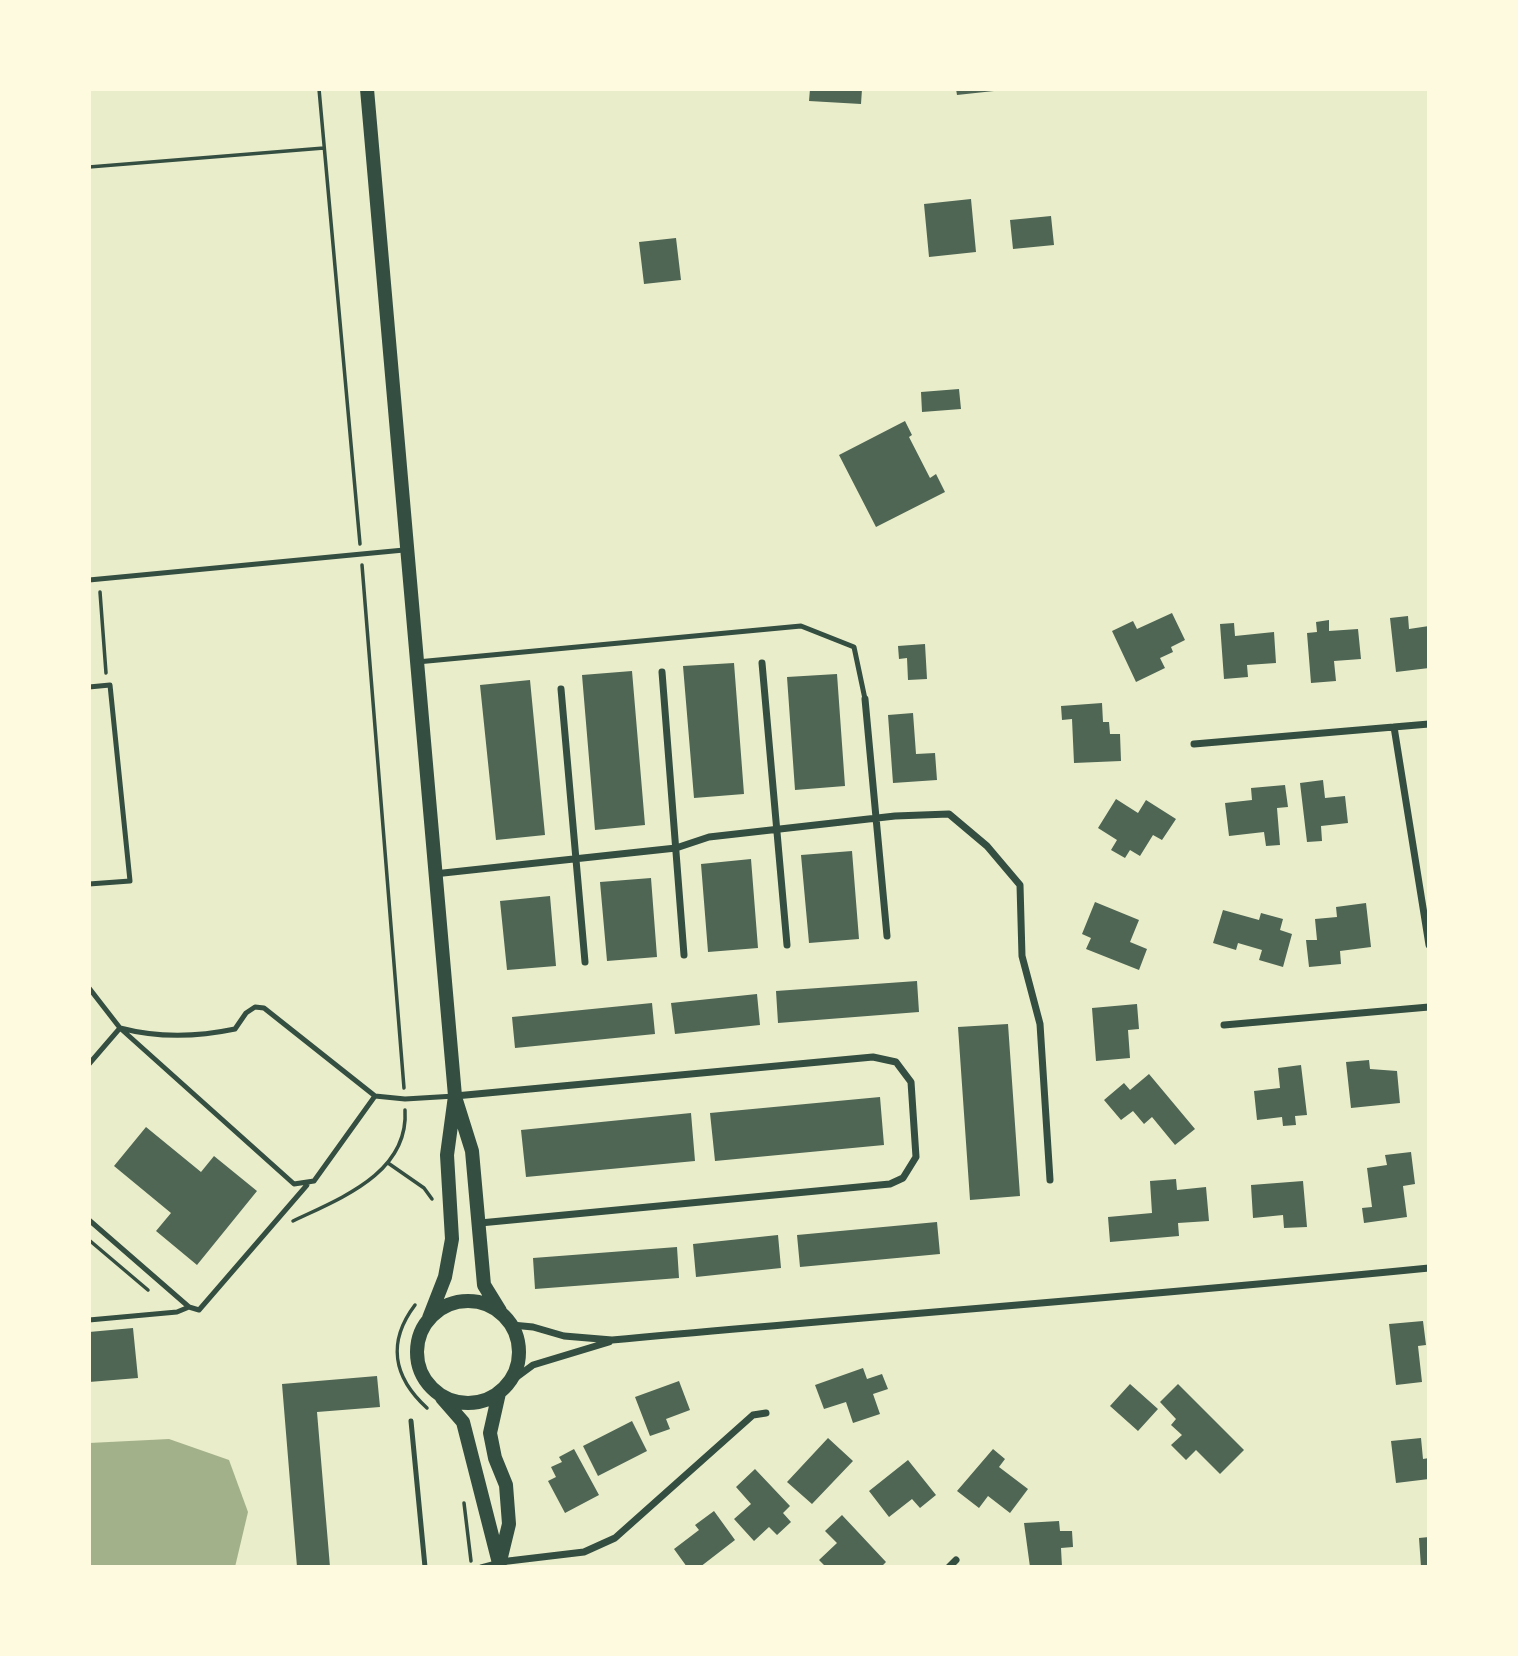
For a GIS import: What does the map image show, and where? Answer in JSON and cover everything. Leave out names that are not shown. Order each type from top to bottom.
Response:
[{"type":"main road","points":[[367,89],[454,1096],[447,1155],[452,1239],[445,1277],[429,1318],[421,1330],[416,1360],[429,1387],[463,1422],[500,1564]]},
{"type":"main road","points":[[441,1397],[471,1404],[499,1393],[510,1382],[520,1354],[512,1325],[500,1312],[484,1285],[472,1151],[454,1096]]},
{"type":"main road","points":[[429,1318],[442,1308],[464,1301],[487,1304],[500,1312]]},
{"type":"main road","points":[[499,1393],[490,1433],[495,1458],[506,1485],[509,1524],[500,1564]]},
{"type":"street","points":[[762,663],[787,945]]},
{"type":"street","points":[[662,672],[684,955]]},
{"type":"street","points":[[561,689],[585,962]]},
{"type":"street","points":[[865,699],[887,936]]},
{"type":"street","points":[[1194,744],[1429,724]]},
{"type":"street","points":[[1394,727],[1429,945]]},
{"type":"street","points":[[434,874],[676,848],[709,837],[876,818],[950,814],[988,846],[1020,885],[1022,957],[1040,1024],[1050,1181]]},
{"type":"street","points":[[1224,1025],[1429,1007]]},
{"type":"street","points":[[454,1096],[883,1057],[896,1062],[911,1082],[916,1147],[912,1168],[890,1184],[480,1223]]},
{"type":"street","points":[[512,1325],[564,1336],[612,1340],[943,1309],[1169,1294],[1429,1268]]},
{"type":"street","points":[[510,1382],[533,1365],[612,1340]]},
{"type":"street","points":[[500,1564],[584,1552],[615,1538],[752,1415],[766,1413]]},
{"type":"street","points":[[949,1567],[956,1560]]},
{"type":"lane","points":[[89,580],[408,550]]},
{"type":"lane","points":[[417,662],[801,626],[853,647],[865,699]]},
{"type":"lane","points":[[89,687],[110,685],[130,881],[89,884]]},
{"type":"lane","points":[[89,988],[120,1028],[294,1184],[308,1184]]},
{"type":"lane","points":[[120,1028],[140,1033],[202,1034],[235,1029],[246,1013],[255,1007],[264,1008],[375,1096],[405,1099],[454,1096]]},
{"type":"lane","points":[[89,1064],[120,1028]]},
{"type":"lane","points":[[89,1320],[204,1307],[308,1184],[375,1096]]},
{"type":"lane","points":[[89,1220],[189,1307]]},
{"type":"lane","points":[[411,1421],[425,1567]]},
{"type":"lane","points":[[481,1567],[500,1564]]},
{"type":"path","points":[[319,89],[363,568],[406,1126]]},
{"type":"path","points":[[89,167],[324,148]]},
{"type":"path","points":[[349,569],[363,568]]},
{"type":"path","points":[[107,685],[99,592],[112,591]]},
{"type":"path","points":[[388,1164],[424,1188],[434,1206]]},
{"type":"path","points":[[417,1303],[404,1318],[396,1342],[405,1382],[430,1411]]},
{"type":"path","points":[[464,1493],[472,1567]]},
{"type":"shaded area","points":[[169,1439],[229,1460],[248,1512],[235,1567],[89,1567],[89,1443]]},
{"type":"building","points":[[810,89],[862,89],[861,104],[809,101]]},
{"type":"building","points":[[956,89],[994,89],[994,91],[957,95]]},
{"type":"building","points":[[971,199],[976,252],[929,257],[924,204]]},
{"type":"building","points":[[1051,216],[1054,245],[1013,249],[1010,220]]},
{"type":"building","points":[[676,238],[681,280],[644,284],[639,242]]},
{"type":"building","points":[[959,389],[961,409],[922,412],[921,392]]},
{"type":"building","points":[[905,421],[912,435],[909,437],[930,478],[936,474],[945,492],[876,527],[839,455]]},
{"type":"building","points":[[1172,613],[1185,640],[1171,647],[1173,652],[1160,658],[1165,668],[1136,682],[1112,631],[1133,621],[1137,629]]},
{"type":"building","points":[[1408,616],[1409,629],[1429,626],[1429,668],[1396,672],[1390,618]]},
{"type":"building","points":[[1329,620],[1329,631],[1358,629],[1361,659],[1334,661],[1336,681],[1311,683],[1307,633],[1317,632],[1316,622]]},
{"type":"building","points":[[1234,623],[1235,636],[1274,632],[1276,663],[1247,665],[1248,677],[1224,679],[1220,624]]},
{"type":"building","points":[[925,644],[927,679],[908,680],[907,658],[899,659],[898,646]]},
{"type":"building","points":[[734,663],[744,794],[694,798],[683,666]]},
{"type":"building","points":[[632,671],[645,825],[595,830],[582,675]]},
{"type":"building","points":[[837,674],[845,786],[795,790],[787,677]]},
{"type":"building","points":[[530,680],[545,835],[496,840],[480,685]]},
{"type":"building","points":[[1102,703],[1103,722],[1109,722],[1110,734],[1120,734],[1121,761],[1074,763],[1072,719],[1062,720],[1061,706]]},
{"type":"building","points":[[913,713],[916,754],[935,753],[937,780],[893,783],[888,715]]},
{"type":"building","points":[[1323,780],[1325,798],[1345,796],[1348,823],[1321,826],[1322,841],[1307,842],[1300,783]]},
{"type":"building","points":[[1285,785],[1288,807],[1277,808],[1280,845],[1266,846],[1264,832],[1229,836],[1225,803],[1252,800],[1251,788]]},
{"type":"building","points":[[1116,799],[1138,813],[1146,800],[1176,819],[1162,840],[1153,835],[1140,856],[1130,850],[1125,858],[1111,850],[1117,840],[1098,828]]},
{"type":"building","points":[[852,851],[859,939],[809,943],[801,855]]},
{"type":"building","points":[[751,859],[758,948],[708,952],[701,864]]},
{"type":"building","points":[[651,878],[657,957],[607,961],[600,882]]},
{"type":"building","points":[[550,896],[556,966],[507,970],[500,901]]},
{"type":"building","points":[[1095,902],[1139,920],[1130,942],[1147,949],[1139,970],[1086,949],[1091,938],[1082,934]]},
{"type":"building","points":[[1366,903],[1371,947],[1340,951],[1341,964],[1309,967],[1306,940],[1317,940],[1315,919],[1337,917],[1336,907]]},
{"type":"building","points":[[1223,910],[1259,920],[1261,913],[1283,919],[1280,930],[1292,934],[1283,967],[1259,960],[1262,950],[1238,943],[1236,950],[1213,943]]},
{"type":"building","points":[[917,981],[919,1012],[778,1023],[776,991]]},
{"type":"building","points":[[757,994],[760,1025],[675,1034],[671,1003]]},
{"type":"building","points":[[652,1003],[655,1034],[515,1048],[512,1017]]},
{"type":"building","points":[[1137,1004],[1139,1029],[1128,1030],[1130,1058],[1096,1061],[1092,1008]]},
{"type":"building","points":[[1008,1024],[1020,1196],[970,1200],[958,1027]]},
{"type":"building","points":[[1369,1060],[1370,1069],[1397,1071],[1400,1103],[1351,1108],[1346,1062]]},
{"type":"building","points":[[1301,1065],[1307,1115],[1295,1116],[1296,1125],[1283,1126],[1282,1117],[1257,1120],[1254,1091],[1280,1088],[1278,1068]]},
{"type":"building","points":[[1149,1074],[1195,1129],[1175,1145],[1152,1117],[1144,1124],[1133,1111],[1121,1120],[1104,1100],[1124,1083],[1130,1090]]},
{"type":"building","points":[[880,1097],[884,1145],[715,1161],[710,1113]]},
{"type":"building","points":[[691,1113],[695,1161],[526,1177],[521,1130]]},
{"type":"building","points":[[146,1127],[201,1172],[214,1156],[257,1191],[197,1265],[156,1231],[171,1213],[114,1166]]},
{"type":"building","points":[[1411,1152],[1415,1184],[1403,1186],[1407,1217],[1364,1223],[1362,1208],[1372,1207],[1367,1168],[1387,1165],[1385,1155]]},
{"type":"building","points":[[1176,1179],[1177,1190],[1206,1187],[1209,1221],[1178,1223],[1179,1236],[1110,1242],[1108,1217],[1152,1213],[1150,1181]]},
{"type":"building","points":[[1303,1181],[1307,1227],[1284,1228],[1283,1215],[1253,1218],[1251,1185]]},
{"type":"building","points":[[937,1222],[940,1254],[800,1267],[797,1235]]},
{"type":"building","points":[[778,1235],[781,1268],[696,1277],[693,1244]]},
{"type":"building","points":[[677,1247],[679,1278],[535,1289],[533,1258]]},
{"type":"building","points":[[1423,1321],[1426,1345],[1418,1346],[1422,1382],[1396,1385],[1389,1324]]},
{"type":"building","points":[[133,1328],[138,1378],[89,1382],[89,1332]]},
{"type":"building","points":[[863,1368],[867,1379],[882,1374],[888,1389],[873,1394],[880,1414],[853,1423],[846,1402],[824,1409],[815,1385]]},
{"type":"building","points":[[377,1376],[380,1407],[317,1412],[330,1567],[297,1567],[282,1384]]},
{"type":"building","points":[[679,1381],[690,1410],[666,1419],[670,1429],[650,1436],[635,1397]]},
{"type":"building","points":[[1130,1384],[1158,1409],[1138,1431],[1110,1406]]},
{"type":"building","points":[[1178,1384],[1244,1450],[1220,1474],[1196,1450],[1186,1460],[1171,1445],[1182,1435],[1171,1425],[1176,1419],[1160,1402]]},
{"type":"building","points":[[632,1421],[647,1451],[598,1476],[583,1446]]},
{"type":"building","points":[[828,1438],[853,1461],[812,1504],[787,1482]]},
{"type":"building","points":[[1421,1438],[1423,1459],[1429,1458],[1429,1479],[1396,1483],[1391,1441]]},
{"type":"building","points":[[574,1449],[599,1495],[565,1513],[548,1481],[556,1477],[551,1467],[562,1462],[559,1457]]},
{"type":"building","points":[[993,1449],[1005,1459],[999,1467],[1028,1489],[1010,1513],[988,1496],[979,1508],[957,1491]]},
{"type":"building","points":[[908,1460],[936,1495],[920,1508],[912,1499],[889,1517],[869,1491]]},
{"type":"building","points":[[755,1469],[790,1506],[783,1513],[791,1522],[777,1535],[769,1527],[754,1541],[734,1519],[751,1504],[736,1487]]},
{"type":"building","points":[[714,1511],[735,1540],[700,1567],[687,1567],[674,1549],[699,1530],[695,1525]]},
{"type":"building","points":[[842,1515],[886,1562],[881,1567],[826,1567],[819,1560],[837,1543],[825,1531]]},
{"type":"building","points":[[1059,1521],[1060,1531],[1072,1531],[1073,1547],[1061,1548],[1062,1567],[1030,1567],[1024,1523]]},
{"type":"building","points":[[1429,1537],[1429,1567],[1421,1567],[1419,1538]]}]
